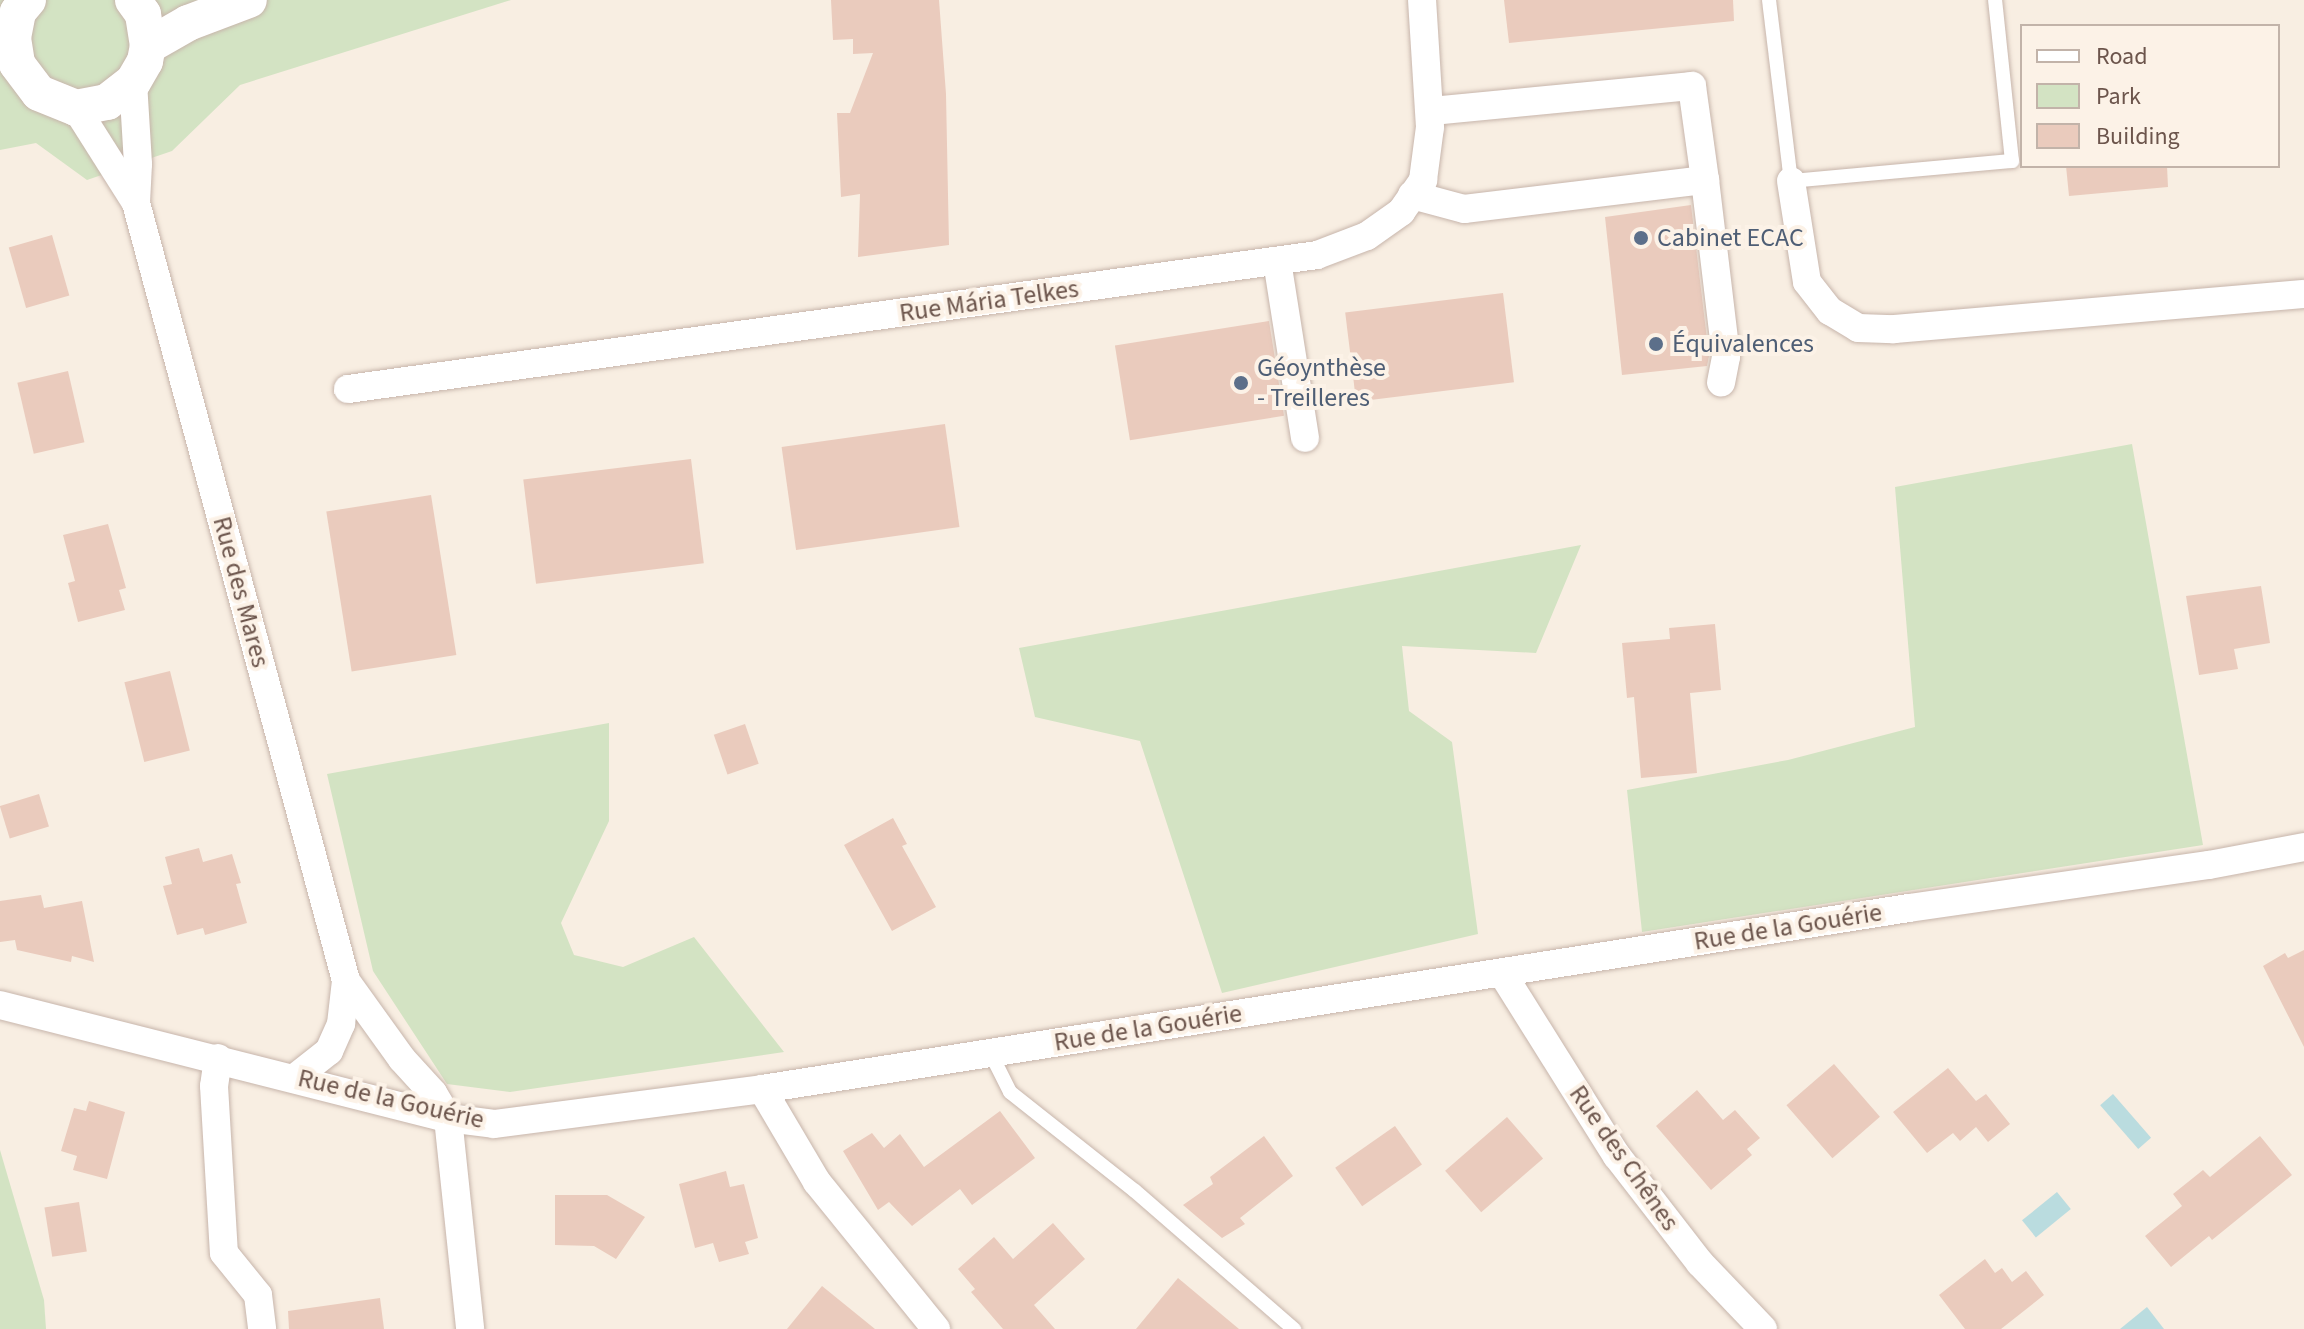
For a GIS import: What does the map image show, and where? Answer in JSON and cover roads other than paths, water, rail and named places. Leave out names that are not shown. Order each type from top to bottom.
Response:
[{"type":"street","points":[[0,97],[39,93],[76,108],[107,102],[133,82],[145,61],[148,46],[143,14],[133,0]]},
{"type":"street","points":[[148,46],[188,23],[249,0]]},
{"type":"street","name":"Rue Mária Telkes","points":[[348,389],[1317,255],[1367,236],[1401,212],[1423,180],[1430,111],[1422,0]]},
{"type":"street","points":[[15,19],[17,64],[39,93]]},
{"type":"street","name":"Rue des Mares","points":[[133,82],[136,203],[346,981],[402,1059],[433,1093],[448,1118]]},
{"type":"street","points":[[1430,111],[1692,86],[1726,357],[1721,383]]},
{"type":"street","name":"Rue des Mares","points":[[76,108],[136,203]]},
{"type":"street","points":[[1412,195],[1464,209],[1705,180]]},
{"type":"street","points":[[1791,181],[1807,282],[1830,311],[1858,328],[1894,329],[2304,294]]},
{"type":"street","points":[[1277,261],[1305,438]]},
{"type":"street","name":"Rue de la Gouérie","points":[[0,1005],[296,1077],[448,1118],[494,1124],[762,1089],[2209,865],[2304,847]]},
{"type":"street","name":"Rue des Chênes","points":[[1502,973],[1617,1156],[1700,1263],[1763,1329]]},
{"type":"street","name":"Rue des Mares","points":[[296,1077],[329,1051],[341,1024],[346,981]]},
{"type":"street","points":[[218,1058],[214,1086],[224,1253],[258,1295],[262,1329]]},
{"type":"street","points":[[762,1089],[817,1182],[936,1329]]},
{"type":"street","points":[[448,1118],[470,1329]]},
{"type":"lane","points":[[1769,0],[1791,181],[2012,161],[1995,0]]},
{"type":"lane","points":[[990,1052],[1010,1092],[1135,1191],[1294,1329]]},
{"type":"water","points":[[2113,1094],[2151,1138],[2138,1149],[2100,1105]]},
{"type":"water","points":[[2057,1192],[2071,1209],[2036,1237],[2022,1220]]},
{"type":"water","points":[[2147,1307],[2164,1329],[2120,1329]]},
{"type":"place","name":"Cabinet ECAC","points":[[1641,238]]},
{"type":"place","name":"Équivalences","points":[[1656,344]]},
{"type":"place","name":"Géoynthèse - Treilleres","points":[[1241,383]]}]
